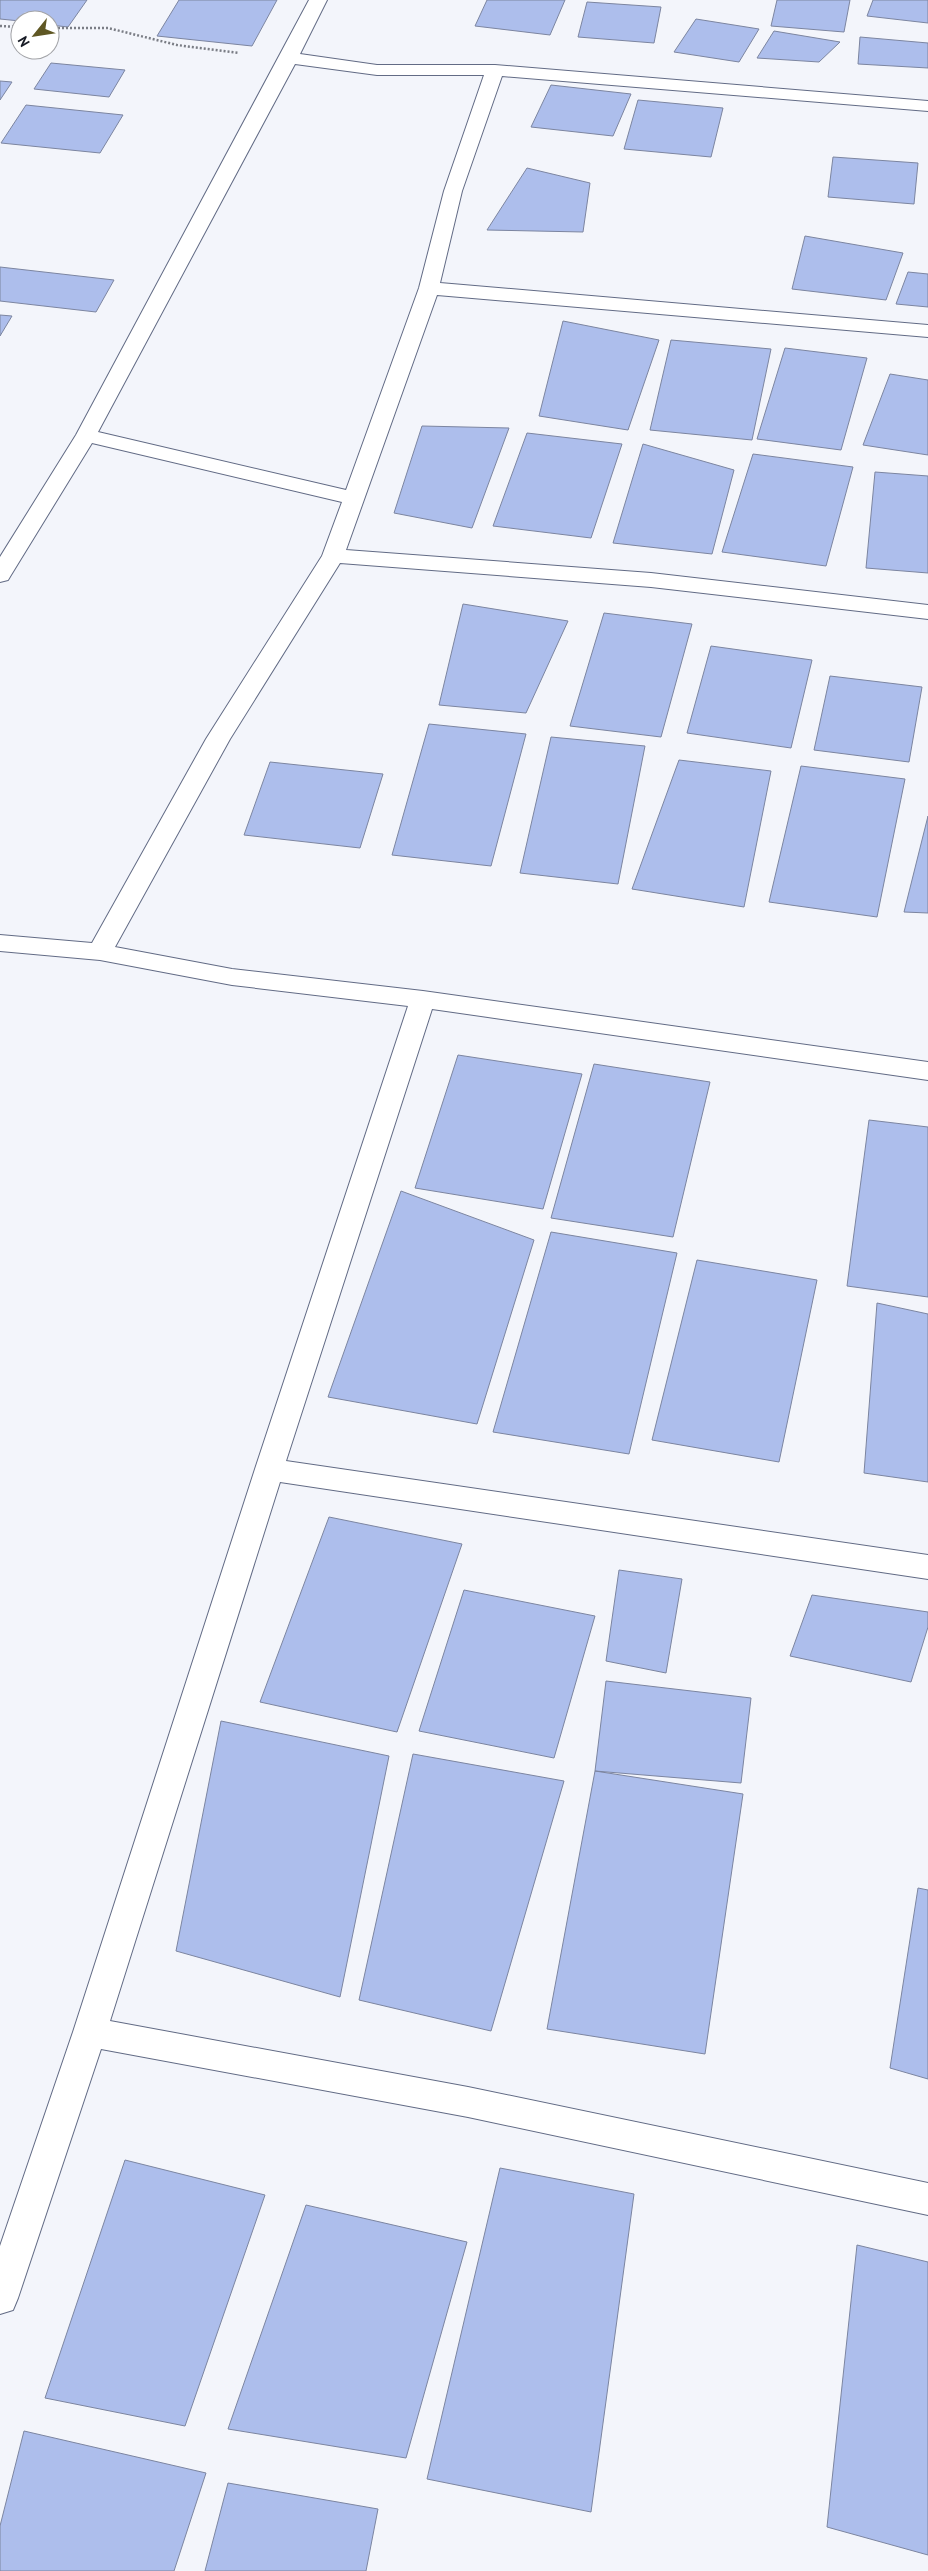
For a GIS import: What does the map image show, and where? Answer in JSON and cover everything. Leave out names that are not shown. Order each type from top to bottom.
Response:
[{"type":"street","points":[[0,575],[86,435],[289,58],[318,0]]},
{"type":"street","points":[[289,58],[377,70],[496,70],[928,106]]},
{"type":"street","points":[[100,952],[218,739],[333,556],[429,288],[453,192],[496,70]]},
{"type":"street","points":[[429,288],[928,331]]},
{"type":"street","points":[[86,435],[355,499]]},
{"type":"street","points":[[333,556],[651,580],[928,612]]},
{"type":"street","points":[[0,943],[100,952],[232,977],[423,999],[928,1071]]},
{"type":"street","points":[[0,2298],[90,2032],[268,1469],[423,999]]},
{"type":"street","points":[[268,1469],[928,1567]]},
{"type":"street","points":[[90,2032],[468,2102],[928,2199]]},
{"type":"path","points":[[60,28],[108,28],[177,46],[289,58]]},
{"type":"building","points":[[0,0],[87,0],[68,27],[60,26],[60,10],[10,10],[10,20],[0,19]]},
{"type":"building","points":[[179,0],[277,0],[252,46],[157,36]]},
{"type":"building","points":[[487,0],[565,0],[550,35],[475,26]]},
{"type":"building","points":[[777,0],[850,0],[844,32],[771,26]]},
{"type":"building","points":[[873,0],[928,0],[928,23],[867,16]]},
{"type":"building","points":[[587,2],[661,7],[654,43],[578,37]]},
{"type":"building","points":[[696,19],[759,29],[739,62],[674,52]]},
{"type":"building","points":[[774,31],[840,42],[819,62],[757,58]]},
{"type":"building","points":[[860,37],[928,43],[928,68],[858,64]]},
{"type":"building","points":[[51,63],[125,70],[109,97],[34,89]]},
{"type":"building","points":[[0,81],[12,82],[0,100]]},
{"type":"building","points":[[551,85],[631,94],[613,136],[531,127]]},
{"type":"building","points":[[638,100],[723,108],[711,157],[624,149]]},
{"type":"building","points":[[26,105],[123,115],[100,153],[1,143]]},
{"type":"building","points":[[833,157],[918,163],[914,204],[828,197]]},
{"type":"building","points":[[527,168],[590,183],[583,232],[487,230]]},
{"type":"building","points":[[805,236],[903,253],[886,300],[792,289]]},
{"type":"building","points":[[0,267],[114,280],[96,312],[0,301]]},
{"type":"building","points":[[908,272],[928,274],[928,307],[896,304]]},
{"type":"building","points":[[0,315],[12,316],[0,336]]},
{"type":"building","points":[[563,321],[659,340],[628,430],[539,416]]},
{"type":"building","points":[[671,340],[771,349],[752,440],[650,430]]},
{"type":"building","points":[[785,348],[867,358],[841,450],[757,439]]},
{"type":"building","points":[[890,374],[928,380],[928,455],[863,445]]},
{"type":"building","points":[[422,426],[509,428],[472,528],[394,513]]},
{"type":"building","points":[[527,433],[622,444],[591,538],[493,526]]},
{"type":"building","points":[[643,444],[734,470],[712,554],[613,543]]},
{"type":"building","points":[[753,454],[853,467],[826,566],[722,552]]},
{"type":"building","points":[[875,472],[928,476],[928,573],[866,568]]},
{"type":"building","points":[[463,604],[568,621],[526,713],[439,705]]},
{"type":"building","points":[[604,613],[692,624],[661,737],[570,726]]},
{"type":"building","points":[[711,646],[812,660],[791,748],[687,733]]},
{"type":"building","points":[[830,676],[922,687],[909,762],[814,750]]},
{"type":"building","points":[[429,724],[526,734],[491,866],[392,855]]},
{"type":"building","points":[[551,737],[645,746],[618,884],[520,873]]},
{"type":"building","points":[[679,760],[771,771],[744,907],[632,889]]},
{"type":"building","points":[[270,762],[383,774],[360,848],[244,835]]},
{"type":"building","points":[[801,766],[905,779],[877,917],[769,902]]},
{"type":"building","points":[[928,816],[928,913],[904,912]]},
{"type":"building","points":[[458,1055],[582,1074],[543,1209],[415,1188]]},
{"type":"building","points":[[594,1064],[710,1082],[673,1237],[551,1218]]},
{"type":"building","points":[[869,1120],[928,1127],[928,1297],[847,1286]]},
{"type":"building","points":[[401,1191],[534,1240],[477,1424],[328,1397]]},
{"type":"building","points":[[551,1232],[677,1253],[629,1454],[493,1432]]},
{"type":"building","points":[[697,1260],[817,1280],[779,1462],[652,1440]]},
{"type":"building","points":[[877,1303],[928,1314],[928,1482],[864,1473]]},
{"type":"building","points":[[329,1517],[462,1544],[397,1732],[260,1702]]},
{"type":"building","points":[[619,1570],[682,1579],[666,1673],[606,1661]]},
{"type":"building","points":[[464,1590],[595,1616],[554,1758],[419,1731]]},
{"type":"building","points":[[812,1595],[928,1612],[928,1627],[911,1682],[790,1656]]},
{"type":"building","points":[[606,1681],[751,1698],[741,1783],[595,1771]]},
{"type":"building","points":[[221,1721],[389,1756],[340,1997],[176,1951]]},
{"type":"building","points":[[413,1754],[564,1781],[491,2031],[359,2000]]},
{"type":"building","points":[[595,1771],[743,1794],[705,2054],[547,2029]]},
{"type":"building","points":[[918,1888],[928,1890],[928,2079],[890,2068]]},
{"type":"building","points":[[125,2160],[265,2195],[185,2426],[45,2398]]},
{"type":"building","points":[[500,2168],[634,2194],[591,2512],[427,2479]]},
{"type":"building","points":[[306,2205],[467,2242],[406,2458],[228,2429]]},
{"type":"building","points":[[857,2245],[928,2262],[928,2555],[827,2527]]},
{"type":"building","points":[[24,2431],[206,2473],[174,2571],[0,2571],[0,2526]]},
{"type":"building","points":[[228,2483],[378,2509],[366,2571],[205,2571]]}]
